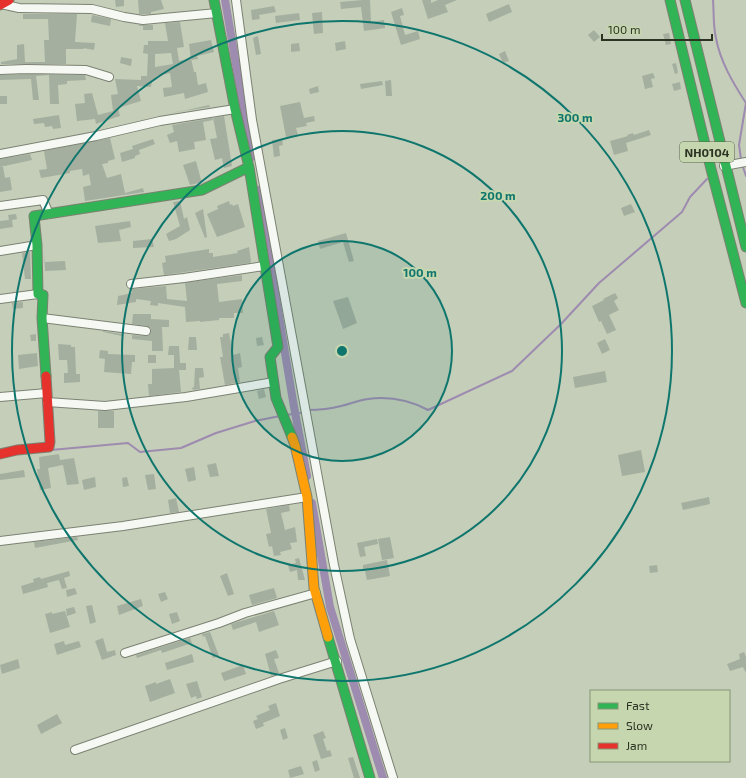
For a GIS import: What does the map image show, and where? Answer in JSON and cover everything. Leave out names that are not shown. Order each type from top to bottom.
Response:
[{"type":"main road","points":[[214,0],[235,110],[249,168],[278,347],[270,357],[276,398],[295,445],[307,497],[314,588],[337,661],[370,778]]},
{"type":"main road","name":"NH0104","points":[[670,0],[711,169],[746,302]]},
{"type":"main road","name":"NH0104","points":[[685,0],[746,247]]},
{"type":"main road","points":[[0,454],[17,450],[48,447],[50,442],[42,318],[42,295],[38,294],[37,245],[34,216],[202,190],[249,168]]},
{"type":"street","points":[[236,0],[252,120],[334,565],[350,639],[393,778]]},
{"type":"street","points":[[3,3],[19,8],[92,9],[143,20],[217,13]]},
{"type":"street","points":[[0,70],[86,70],[109,77]]},
{"type":"street","points":[[0,154],[96,136],[160,121],[235,110]]},
{"type":"street","points":[[711,169],[746,162]]},
{"type":"street","points":[[0,206],[43,200],[49,214]]},
{"type":"street","points":[[0,251],[37,245]]},
{"type":"street","points":[[130,284],[184,278],[264,266]]},
{"type":"street","points":[[0,299],[38,294]]},
{"type":"street","points":[[42,318],[146,331]]},
{"type":"street","points":[[0,397],[47,398],[105,406],[186,397],[274,382]]},
{"type":"street","points":[[0,541],[123,526],[307,497]]},
{"type":"street","points":[[125,653],[219,623],[245,613],[316,593]]},
{"type":"street","points":[[75,750],[337,661]]},
{"type":"building","points":[[115,0],[124,0],[124,6],[116,7]]},
{"type":"building","points":[[138,0],[161,0],[164,9],[151,12],[151,14],[139,14]]},
{"type":"building","points":[[370,0],[371,22],[384,20],[385,28],[364,31],[361,7],[341,9],[340,2]]},
{"type":"building","points":[[422,0],[431,0],[431,3],[438,0],[457,0],[445,5],[448,12],[428,19]]},
{"type":"building","points":[[509,4],[512,12],[489,22],[486,14]]},
{"type":"building","points":[[274,6],[276,12],[259,15],[260,19],[252,20],[251,10]]},
{"type":"building","points":[[402,8],[404,15],[400,16],[405,35],[418,31],[420,39],[401,45],[391,12]]},
{"type":"building","points":[[322,12],[323,33],[314,34],[312,13]]},
{"type":"building","points":[[299,13],[300,20],[276,23],[275,16]]},
{"type":"building","points":[[23,14],[77,14],[75,42],[95,43],[94,50],[83,48],[84,49],[66,49],[66,64],[1,64],[1,62],[17,59],[17,45],[24,44],[25,62],[45,62],[44,40],[49,40],[48,19],[23,19]]},
{"type":"building","points":[[92,15],[111,19],[110,26],[91,22]]},
{"type":"building","points":[[180,22],[184,47],[177,48],[179,61],[191,58],[194,72],[196,72],[198,85],[206,83],[208,92],[185,99],[184,93],[164,97],[163,88],[172,87],[170,73],[157,76],[156,80],[152,80],[151,87],[137,86],[141,101],[118,108],[120,116],[96,124],[95,119],[77,121],[75,104],[85,103],[84,94],[92,93],[98,115],[113,111],[111,95],[118,94],[115,79],[141,80],[141,76],[147,76],[148,54],[143,53],[144,45],[148,45],[148,41],[168,41],[165,23]],"holes":[[[171,53],[173,64],[155,67],[155,54]]]},
{"type":"building","points":[[139,25],[153,25],[153,30],[143,30],[143,26]]},
{"type":"building","points":[[594,30],[600,37],[594,42],[588,35]]},
{"type":"building","points":[[669,33],[671,44],[666,45],[663,34]]},
{"type":"building","points":[[258,36],[261,54],[256,55],[253,38]]},
{"type":"building","points":[[211,40],[214,52],[197,56],[198,59],[191,60],[189,44]]},
{"type":"building","points":[[345,41],[346,49],[336,51],[335,43]]},
{"type":"building","points":[[299,43],[300,51],[291,52],[291,44]]},
{"type":"building","points":[[505,51],[509,61],[503,63],[499,54]]},
{"type":"building","points":[[121,57],[132,59],[131,66],[120,63]]},
{"type":"building","points":[[676,63],[678,73],[675,74],[672,64]]},
{"type":"building","points":[[653,73],[655,78],[651,79],[653,87],[645,89],[642,76]]},
{"type":"building","points":[[26,74],[85,75],[86,80],[67,81],[67,84],[58,85],[59,104],[50,104],[49,75],[36,76],[39,100],[33,100],[31,79],[0,80],[0,75]]},
{"type":"building","points":[[391,80],[392,96],[386,96],[385,81]]},
{"type":"building","points":[[382,81],[383,85],[361,89],[360,84]]},
{"type":"building","points":[[680,82],[681,89],[674,91],[672,84]]},
{"type":"building","points":[[318,86],[319,92],[310,94],[309,89]]},
{"type":"building","points":[[0,96],[7,96],[7,104],[0,104]]},
{"type":"building","points":[[300,102],[304,118],[314,116],[315,121],[306,123],[307,126],[296,128],[298,135],[286,137],[280,106]]},
{"type":"building","points":[[209,105],[210,107],[170,113],[187,110]]},
{"type":"building","points":[[59,115],[61,128],[53,129],[52,126],[45,127],[44,123],[34,124],[33,119]]},
{"type":"building","points":[[224,116],[232,166],[224,168],[222,158],[215,160],[210,139],[217,138],[213,118]]},
{"type":"building","points":[[212,118],[213,120],[203,122],[206,140],[194,142],[195,149],[179,152],[177,141],[170,143],[167,135],[174,132],[172,125]]},
{"type":"building","points":[[649,130],[651,135],[626,143],[628,151],[614,155],[610,141],[633,133],[634,135]]},
{"type":"building","points":[[110,138],[115,159],[108,161],[108,163],[102,164],[107,178],[121,174],[125,193],[143,188],[144,192],[85,201],[83,187],[91,185],[89,174],[83,176],[82,169],[70,171],[70,173],[41,178],[39,170],[47,169],[44,151]]},
{"type":"building","points":[[153,139],[155,144],[139,150],[140,154],[135,156],[135,158],[122,162],[120,153],[133,149],[132,146]]},
{"type":"building","points":[[282,139],[283,145],[279,146],[280,156],[274,157],[272,140]]},
{"type":"building","points":[[30,154],[32,160],[0,167],[0,159]]},
{"type":"building","points":[[196,161],[201,180],[203,182],[190,185],[183,165]]},
{"type":"building","points":[[0,167],[3,167],[5,178],[10,177],[12,190],[0,192]]},
{"type":"building","points":[[180,201],[184,219],[187,217],[190,230],[176,239],[169,241],[166,234],[180,226],[173,202]]},
{"type":"building","points":[[229,201],[230,205],[232,204],[233,206],[238,204],[245,227],[217,237],[207,214],[218,209],[217,206]]},
{"type":"building","points":[[631,204],[635,212],[624,216],[621,208]]},
{"type":"building","points":[[203,209],[207,237],[205,238],[195,213]]},
{"type":"building","points":[[16,214],[17,219],[12,220],[13,227],[0,229],[0,221],[9,220],[8,215]]},
{"type":"building","points":[[130,221],[131,227],[119,230],[121,241],[98,243],[95,226]]},
{"type":"building","points":[[346,233],[354,261],[349,262],[343,242],[320,249],[318,241]]},
{"type":"building","points":[[152,239],[154,247],[133,248],[133,241]]},
{"type":"building","points":[[249,247],[250,263],[164,275],[162,263],[166,262],[165,256],[209,249],[209,253],[213,253],[213,257],[238,253],[237,251]]},
{"type":"building","points":[[44,251],[45,262],[65,261],[66,270],[45,271]]},
{"type":"building","points":[[30,252],[31,279],[25,279],[22,253]]},
{"type":"building","points":[[242,275],[242,281],[217,284],[219,302],[242,299],[243,313],[234,313],[234,318],[219,318],[219,320],[186,322],[185,307],[158,303],[158,306],[150,305],[151,301],[136,299],[136,302],[117,305],[118,296],[132,293],[131,289],[166,286],[167,299],[187,301],[185,283],[167,285]]},
{"type":"building","points":[[615,293],[618,298],[614,301],[619,310],[609,315],[616,330],[607,334],[601,321],[599,322],[592,306]]},
{"type":"building","points":[[348,297],[357,323],[343,329],[333,301]]},
{"type":"building","points":[[23,302],[23,308],[13,309],[12,303]]},
{"type":"building","points":[[133,314],[151,314],[151,319],[169,320],[169,327],[162,327],[163,351],[152,351],[152,341],[132,339],[132,335],[148,336],[151,331],[151,329],[147,326],[132,324]]},
{"type":"building","points":[[103,332],[122,334],[122,336]]},
{"type":"building","points":[[229,333],[233,355],[240,353],[242,367],[238,368],[240,382],[225,385],[220,357],[223,357],[220,337],[223,337],[223,334]]},
{"type":"building","points":[[36,334],[36,341],[31,341],[30,335]]},
{"type":"building","points":[[189,337],[196,337],[197,350],[188,350]]},
{"type":"building","points":[[262,337],[264,345],[257,346],[256,338]]},
{"type":"building","points":[[605,339],[610,350],[602,354],[597,343]]},
{"type":"building","points":[[58,344],[71,345],[71,347],[75,347],[76,374],[80,374],[80,382],[64,383],[64,373],[68,373],[67,360],[59,360]]},
{"type":"building","points":[[169,346],[179,346],[180,363],[186,363],[186,370],[179,370],[181,392],[149,396],[148,384],[152,384],[152,369],[174,368],[174,355],[168,355]]},
{"type":"building","points":[[100,350],[108,351],[108,354],[135,355],[135,362],[132,362],[131,374],[104,372],[105,359],[99,358]]},
{"type":"building","points":[[37,353],[38,366],[19,369],[18,355]]},
{"type":"building","points":[[148,355],[156,355],[156,363],[148,363]]},
{"type":"building","points":[[195,368],[203,368],[204,377],[199,378],[200,389],[193,390],[192,388],[194,387]]},
{"type":"building","points":[[605,371],[607,382],[575,388],[573,377]]},
{"type":"building","points":[[264,389],[266,397],[259,399],[257,391]]},
{"type":"building","points":[[98,411],[114,411],[114,428],[98,428]]},
{"type":"building","points":[[641,450],[645,472],[622,476],[618,455]]},
{"type":"building","points":[[59,454],[60,460],[74,458],[79,484],[67,485],[63,465],[48,468],[51,488],[40,490],[37,469],[40,469],[39,457]]},
{"type":"building","points":[[216,463],[219,476],[210,477],[207,465]]},
{"type":"building","points":[[194,467],[196,480],[188,482],[185,469]]},
{"type":"building","points":[[24,470],[25,477],[0,480],[0,474]]},
{"type":"building","points":[[154,474],[156,489],[148,490],[145,475]]},
{"type":"building","points":[[95,477],[96,487],[84,490],[82,480]]},
{"type":"building","points":[[127,477],[129,486],[123,487],[122,478]]},
{"type":"building","points":[[709,497],[710,504],[683,510],[681,503]]},
{"type":"building","points":[[176,498],[179,512],[170,513],[168,500]]},
{"type":"building","points":[[289,505],[290,511],[281,513],[285,530],[295,527],[297,542],[290,543],[292,549],[280,552],[281,555],[274,556],[272,546],[269,547],[266,534],[271,533],[266,509]]},
{"type":"building","points":[[77,537],[78,540],[35,548],[34,542]]},
{"type":"building","points":[[390,537],[394,558],[382,560],[378,539]]},
{"type":"building","points":[[377,539],[378,544],[364,547],[366,556],[360,557],[357,543]]},
{"type":"building","points":[[299,558],[305,580],[298,580],[297,570],[290,572],[288,565],[296,563],[295,559]]},
{"type":"building","points":[[387,560],[390,576],[367,580],[365,571],[363,571],[363,565]]},
{"type":"building","points":[[657,565],[658,572],[650,573],[649,566]]},
{"type":"building","points":[[69,571],[70,576],[64,578],[67,588],[62,589],[59,580],[47,583],[48,587],[23,594],[21,586],[34,582],[33,579],[40,577],[41,579]]},
{"type":"building","points":[[227,573],[234,594],[228,596],[220,576]]},
{"type":"building","points":[[75,588],[77,594],[67,597],[66,590]]},
{"type":"building","points":[[274,588],[277,598],[252,605],[249,595]]},
{"type":"building","points":[[165,592],[168,599],[161,602],[158,594]]},
{"type":"building","points":[[141,599],[143,606],[119,615],[117,606]]},
{"type":"building","points":[[92,605],[96,622],[90,624],[86,606]]},
{"type":"building","points":[[74,607],[76,613],[67,616],[66,609]]},
{"type":"building","points":[[65,611],[70,627],[50,633],[45,614]]},
{"type":"building","points":[[274,611],[279,625],[259,632],[256,622],[233,630],[231,624]]},
{"type":"building","points":[[177,612],[180,621],[172,624],[169,614]]},
{"type":"building","points":[[210,632],[219,656],[213,658],[205,636],[203,637],[202,634]]},
{"type":"building","points":[[103,638],[107,652],[115,650],[116,655],[102,660],[95,641]]},
{"type":"building","points":[[190,638],[192,643],[162,653],[161,650],[137,658],[136,655]]},
{"type":"building","points":[[64,641],[65,645],[79,641],[81,647],[57,655],[54,644]]},
{"type":"building","points":[[276,650],[279,658],[274,659],[279,673],[271,676],[265,654]]},
{"type":"building","points":[[744,652],[746,657],[746,673],[743,667],[730,671],[727,664],[740,659],[739,654]]},
{"type":"building","points":[[192,654],[194,662],[167,670],[165,663]]},
{"type":"building","points":[[18,659],[20,668],[2,674],[0,665]]},
{"type":"building","points":[[243,665],[246,674],[224,681],[221,673]]},
{"type":"building","points":[[170,679],[175,693],[150,702],[145,686]]},
{"type":"building","points":[[197,681],[202,697],[197,699],[196,696],[191,698],[186,684]]},
{"type":"building","points":[[276,703],[280,716],[263,723],[264,726],[256,729],[253,721],[258,719],[256,716],[270,710],[268,706]]},
{"type":"building","points":[[57,714],[62,723],[41,734],[37,725]]},
{"type":"building","points":[[285,728],[288,738],[283,740],[280,730]]},
{"type":"building","points":[[323,731],[326,738],[323,739],[327,751],[330,750],[332,756],[321,759],[313,735]]},
{"type":"building","points":[[353,757],[360,778],[354,778],[348,758]]},
{"type":"building","points":[[317,760],[320,770],[315,772],[312,762]]},
{"type":"building","points":[[301,766],[304,774],[290,778],[288,770]]},
{"type":"waterway","points":[[225,0],[252,157]]},
{"type":"waterway","points":[[713,0],[714,24],[718,47],[732,80],[746,103],[739,145],[741,159]]},
{"type":"waterway","points":[[743,167],[746,176]]},
{"type":"waterway","points":[[307,410],[328,409],[376,398],[406,401],[428,410],[512,371],[561,324],[599,283],[682,212],[690,197],[707,179]]},
{"type":"waterway","points":[[258,190],[307,476]]},
{"type":"waterway","points":[[286,415],[300,413],[303,411]]},
{"type":"waterway","points":[[51,450],[128,443],[140,452],[181,448],[216,433],[255,421],[280,416]]},
{"type":"waterway","points":[[312,503],[330,607],[383,778]]},
{"type":"traffic: fast","points":[[214,0],[235,109],[249,167],[278,347],[270,357],[276,398],[292,437]]},
{"type":"traffic: fast","points":[[670,0],[711,169],[746,303]]},
{"type":"traffic: fast","points":[[685,0],[746,247]]},
{"type":"traffic: fast","points":[[46,376],[42,318],[43,295],[38,294],[37,245],[34,216],[202,190],[249,167]]},
{"type":"traffic: fast","points":[[328,637],[370,778]]},
{"type":"traffic: slow","points":[[292,437],[307,497],[314,588],[328,637]]},
{"type":"traffic: jam","points":[[0,5],[9,0]]},
{"type":"traffic: jam","points":[[0,454],[17,450],[49,447],[50,442],[46,376]]}]
